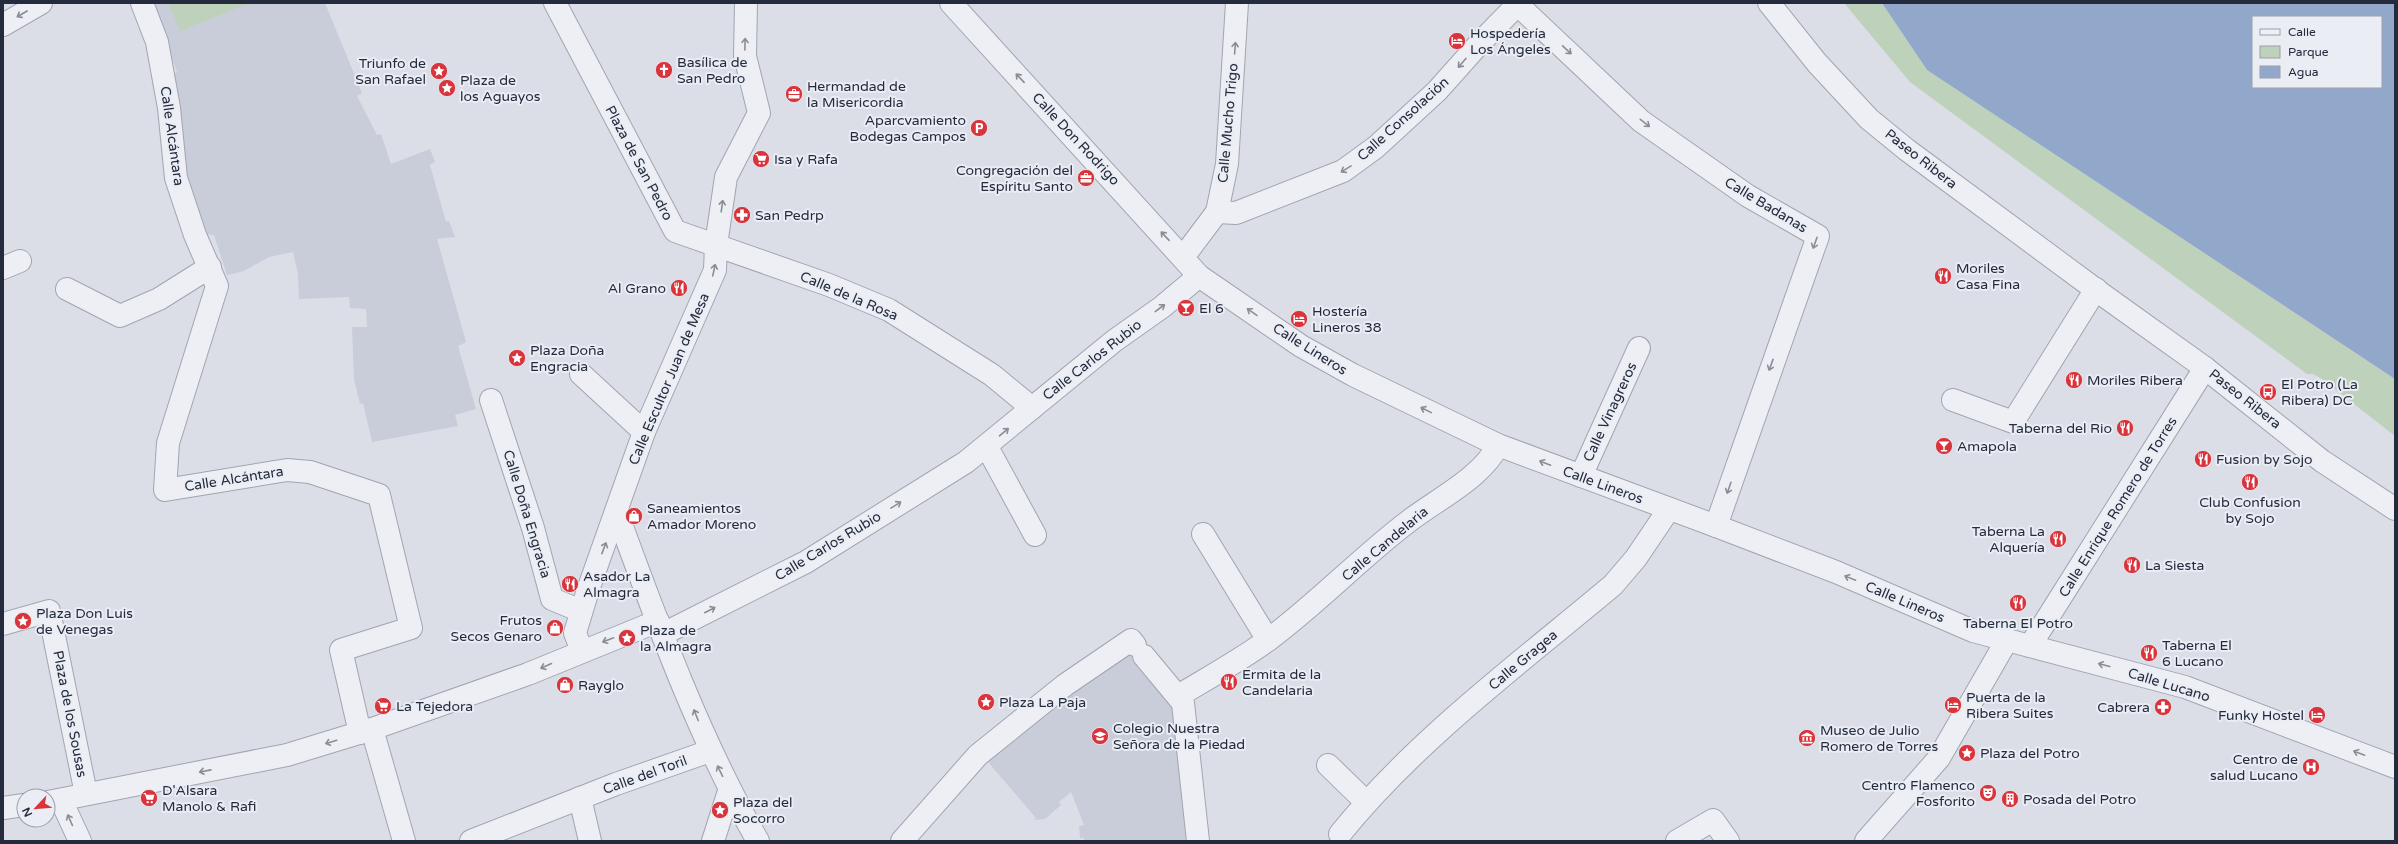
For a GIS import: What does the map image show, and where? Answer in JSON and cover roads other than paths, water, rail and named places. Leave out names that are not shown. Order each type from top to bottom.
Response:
[{"type":"street","points":[[3,25],[41,3]]},
{"type":"street","name":"Calle Alcántara","points":[[142,3],[157,42],[169,108],[176,178],[195,235],[217,286],[168,443],[165,490],[287,470],[310,472],[379,494],[411,628],[341,650],[366,731]]},
{"type":"street","name":"Plaza de San Pedro","points":[[555,3],[675,231],[716,245]]},
{"type":"street","points":[[716,245],[726,177],[759,113],[745,56],[746,3]]},
{"type":"street","name":"Calle Don Rodrigo","points":[[951,3],[1184,256],[1199,276]]},
{"type":"street","name":"Calle Mucho Trigo","points":[[1184,256],[1217,212],[1227,164],[1237,3]]},
{"type":"street","name":"Paseo Ribera","points":[[1769,3],[1817,63],[1869,119],[1907,150],[2096,290],[2206,368],[2322,461],[2395,509]]},
{"type":"street","name":"Calle Consolación","points":[[1217,212],[1236,213],[1343,171],[1376,147],[1432,96],[1478,45],[1519,4]]},
{"type":"street","name":"Calle Badanas","points":[[1519,4],[1641,121],[1748,196],[1818,236],[1716,526]]},
{"type":"street","name":"Calle de la Rosa","points":[[716,245],[829,285],[889,310],[992,375],[1032,408]]},
{"type":"street","name":"Calle Escultor Juan de Mesa","points":[[617,513],[644,432],[715,270],[716,245]]},
{"type":"street","points":[[67,289],[120,316],[159,299],[210,267]]},
{"type":"street","name":"Calle Lineros","points":[[1199,276],[1301,346],[1353,375],[1498,445],[1716,526],[1850,578],[1973,630],[2030,646]]},
{"type":"street","name":"Calle Carlos Rubio","points":[[660,627],[806,562],[966,462],[987,447],[1032,408],[1199,276]]},
{"type":"street","points":[[1953,400],[2013,422],[2096,290]]},
{"type":"street","name":"Calle Vinagreros","points":[[1581,476],[1639,348]]},
{"type":"street","name":"Calle Enrique Romero de Torres","points":[[2030,646],[2206,368]]},
{"type":"street","points":[[581,374],[644,432]]},
{"type":"street","name":"Calle Doña Engracia","points":[[491,400],[533,528],[552,599],[581,611]]},
{"type":"street","name":"Calle Candelaria","points":[[1178,696],[1231,665],[1268,640],[1345,577],[1408,522],[1467,479],[1493,456],[1498,445]]},
{"type":"street","points":[[987,447],[1035,535]]},
{"type":"street","name":"Calle Gragea","points":[[1340,834],[1366,802],[1412,754],[1613,585],[1636,558],[1670,509]]},
{"type":"street","points":[[582,650],[575,633],[581,611],[617,513]]},
{"type":"street","points":[[617,513],[660,627],[710,752],[729,791],[758,841]]},
{"type":"street","points":[[1204,534],[1268,640]]},
{"type":"street","name":"Plaza de los Sousas","points":[[3,624],[49,611],[86,794]]},
{"type":"street","points":[[56,801],[287,755],[366,731],[528,674],[582,650],[660,627]]},
{"type":"street","points":[[902,841],[978,755],[1065,685],[1131,640],[1183,703],[1198,841]]},
{"type":"street","points":[[1866,841],[1939,758],[2007,640]]},
{"type":"street","name":"Calle Lucano","points":[[2030,646],[2185,687],[2395,767]]},
{"type":"street","points":[[366,731],[404,841]]},
{"type":"street","name":"Calle del Toril","points":[[471,841],[580,798],[710,752]]},
{"type":"street","points":[[1328,765],[1366,802]]},
{"type":"street","points":[[713,841],[729,791]]},
{"type":"street","points":[[580,798],[590,841]]},
{"type":"street","points":[[56,803],[80,841]]},
{"type":"street","points":[[3,808],[16,806]]},
{"type":"street","points":[[1677,841],[1713,820],[1728,841]]},
{"type":"water","points":[[1882,3],[2395,3],[2395,379],[1927,70]]},
{"type":"place","name":"Hospedería Los Ángeles","points":[[1457,41]]},
{"type":"place","name":"Basílica de San Pedro","points":[[664,70]]},
{"type":"place","name":"Triunfo de San Rafael","points":[[439,71]]},
{"type":"place","name":"Plaza de los Aguayos","points":[[447,88]]},
{"type":"place","name":"Hermandad de la Misericordia","points":[[794,94]]},
{"type":"place","name":"Aparcvamiento Bodegas Campos","points":[[979,128]]},
{"type":"place","name":"Isa y Rafa","points":[[761,159]]},
{"type":"place","name":"Congregación del Espíritu Santo","points":[[1086,178]]},
{"type":"place","name":"San Pedrp","points":[[742,215]]},
{"type":"place","name":"Moriles Casa Fina","points":[[1943,276]]},
{"type":"place","name":"Al Grano","points":[[679,288]]},
{"type":"place","name":"El 6","points":[[1186,308]]},
{"type":"place","name":"Hostería Lineros 38","points":[[1299,319]]},
{"type":"place","name":"Plaza Doña Engracia","points":[[517,358]]},
{"type":"place","name":"Moriles Ribera","points":[[2074,380]]},
{"type":"place","name":"El Potro (La Ribera) DC","points":[[2268,392]]},
{"type":"place","name":"Taberna del Rio","points":[[2125,428]]},
{"type":"place","name":"Amapola","points":[[1944,446]]},
{"type":"place","name":"Fusion by Sojo","points":[[2203,459]]},
{"type":"place","name":"Club Confusion by Sojo","points":[[2250,482]]},
{"type":"place","name":"Saneamientos Amador Moreno","points":[[634,516]]},
{"type":"place","name":"Taberna La Alquería","points":[[2058,539]]},
{"type":"place","name":"La Siesta","points":[[2132,565]]},
{"type":"place","name":"Asador La Almagra","points":[[570,584]]},
{"type":"place","name":"Taberna El Potro","points":[[2018,603]]},
{"type":"place","name":"Plaza Don Luis de Venegas","points":[[23,621]]},
{"type":"place","name":"Frutos Secos Genaro","points":[[555,628]]},
{"type":"place","name":"Plaza de la Almagra","points":[[627,638]]},
{"type":"place","name":"Taberna El 6 Lucano","points":[[2149,653]]},
{"type":"place","name":"Ermita de la Candelaria","points":[[1229,682]]},
{"type":"place","name":"Rayglo","points":[[565,685]]},
{"type":"place","name":"Plaza La Paja","points":[[986,702]]},
{"type":"place","name":"Puerta de la Ribera Suites","points":[[1953,705]]},
{"type":"place","name":"La Tejedora","points":[[383,706]]},
{"type":"place","name":"Cabrera","points":[[2163,707]]},
{"type":"place","name":"Funky Hostel","points":[[2317,715]]},
{"type":"place","name":"Colegio Nuestra Señora de la Piedad","points":[[1100,736]]},
{"type":"place","name":"Museo de Julio Romero de Torres","points":[[1807,738]]},
{"type":"place","name":"Plaza del Potro","points":[[1967,753]]},
{"type":"place","name":"Centro de salud Lucano","points":[[2311,767]]},
{"type":"place","name":"Centro Flamenco Fosforito","points":[[1988,793]]},
{"type":"place","name":"D'Alsara Manolo & Rafi","points":[[149,798]]},
{"type":"place","name":"Posada del Potro","points":[[2010,799]]},
{"type":"place","name":"Plaza del Socorro","points":[[720,810]]}]
